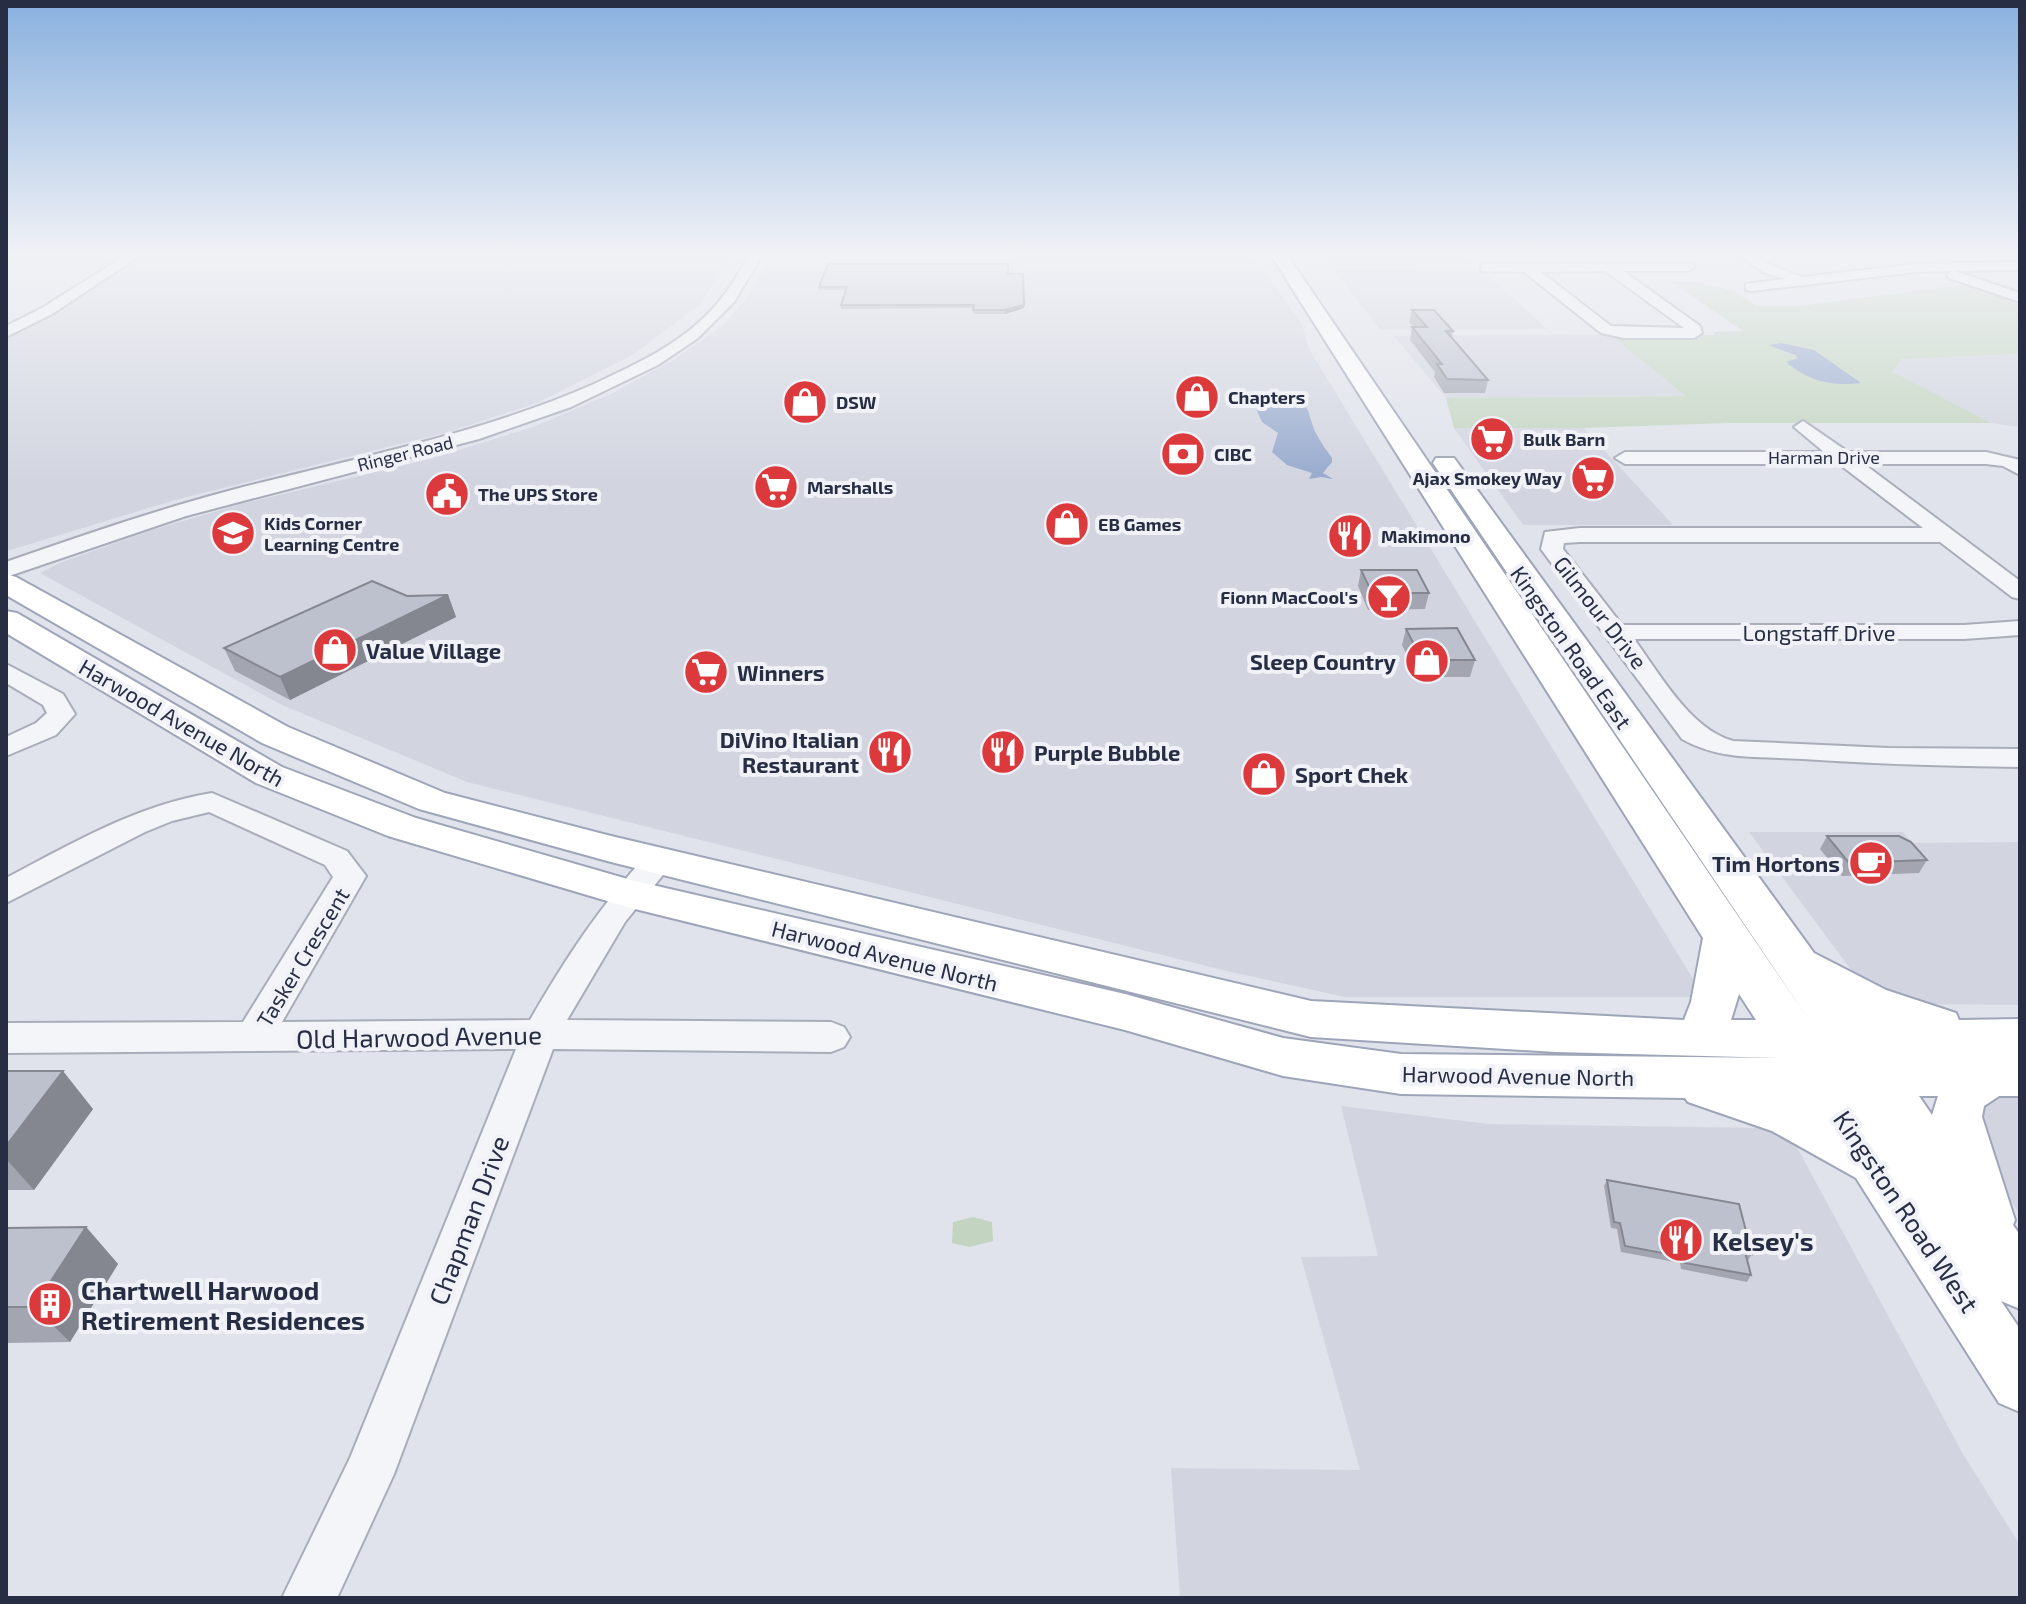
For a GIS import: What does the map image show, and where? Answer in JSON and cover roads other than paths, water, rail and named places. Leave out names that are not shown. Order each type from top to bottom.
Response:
[{"type":"main road","name":"Kingston Road East","points":[[1328,330],[1726,932],[1834,1057]]},
{"type":"main road","name":"Kingston Road East","points":[[1351,330],[1790,956],[1834,1057]]},
{"type":"main road","name":"Harwood Avenue North","points":[[6,583],[275,735],[432,801],[645,877],[1283,1057],[1401,1074],[1663,1078],[1834,1057]]},
{"type":"main road","name":"Harwood Avenue North","points":[[6,620],[269,775],[402,827],[1311,1019],[1697,1039],[1834,1057]]},
{"type":"main road","points":[[1697,1039],[1710,1022],[1717,997],[1718,969],[1726,932]]},
{"type":"main road","points":[[1790,956],[1826,981],[1878,1008],[2004,1057]]},
{"type":"main road","points":[[1834,1057],[2004,1057]]},
{"type":"main road","name":"Kingston Road West","points":[[1834,1057],[1880,1170],[2020,1382]]},
{"type":"main road","name":"Kingston Road West","points":[[1834,1057],[2008,1266]]},
{"type":"main road","points":[[2004,1057],[1970,1085],[1959,1101],[1957,1117],[2008,1266]]},
{"type":"main road","points":[[1663,1078],[1732,1095],[1780,1113],[1813,1128],[1880,1170]]},
{"type":"street","name":"Ringer Road","points":[[6,570],[120,530],[236,495],[496,430],[578,398],[667,354],[699,330]]},
{"type":"street","points":[[1606,330],[1694,333],[1695,330]]},
{"type":"street","points":[[1803,427],[2020,592]]},
{"type":"street","name":"Harman Drive","points":[[1625,458],[1986,458],[2008,461],[2020,469]]},
{"type":"street","name":"Gilmour Drive","points":[[1944,535],[1580,535],[1553,537],[1552,549],[1692,733],[1710,743],[1732,749],[1799,750],[1888,757],[2020,758]]},
{"type":"street","name":"Longstaff Drive","points":[[1617,632],[1964,632],[2020,628]]},
{"type":"street","points":[[6,672],[54,700],[61,714],[46,729],[6,748]]},
{"type":"street","name":"Tasker Crescent","points":[[6,892],[156,816],[190,804],[212,802],[336,858],[350,876],[253,1038]]},
{"type":"street","name":"Chapman Drive","points":[[309,1598],[369,1474],[540,1035],[581,962],[613,914],[645,877]]},
{"type":"street","name":"Old Harwood Avenue","points":[[6,1038],[831,1037]]},
{"type":"water","points":[[1781,343],[1814,350],[1861,383],[1830,383],[1804,374],[1786,362],[1798,358],[1795,355],[1768,345]]},
{"type":"water","points":[[1277,401],[1299,404],[1307,409],[1317,435],[1332,458],[1323,473],[1333,479],[1309,479],[1312,473],[1287,465],[1272,452],[1278,433],[1262,422],[1257,411],[1261,403]]},
{"type":"place","name":"Chapters","points":[[1197,397]]},
{"type":"place","name":"DSW","points":[[805,402]]},
{"type":"place","name":"Bulk Barn","points":[[1492,439]]},
{"type":"place","name":"CIBC","points":[[1183,454]]},
{"type":"place","name":"Ajax Smokey Way","points":[[1593,478]]},
{"type":"place","name":"Marshalls","points":[[776,487]]},
{"type":"place","name":"The UPS Store","points":[[447,494]]},
{"type":"place","name":"EB Games","points":[[1067,524]]},
{"type":"place","name":"Kids Corner Learning Centre","points":[[233,533]]},
{"type":"place","name":"Makimono","points":[[1350,536]]},
{"type":"place","name":"Fionn MacCool's","points":[[1389,597]]},
{"type":"place","name":"Value Village","points":[[335,650]]},
{"type":"place","name":"Sleep Country","points":[[1427,661]]},
{"type":"place","name":"Winners","points":[[706,672]]},
{"type":"place","name":"DiVino Italian Restaurant","points":[[890,752]]},
{"type":"place","name":"Purple Bubble","points":[[1003,752]]},
{"type":"place","name":"Sport Chek","points":[[1264,774]]},
{"type":"place","name":"Tim Hortons","points":[[1871,863]]},
{"type":"place","name":"Kelsey's","points":[[1681,1240]]},
{"type":"place","name":"Chartwell Harwood Retirement Residences","points":[[50,1304]]}]
